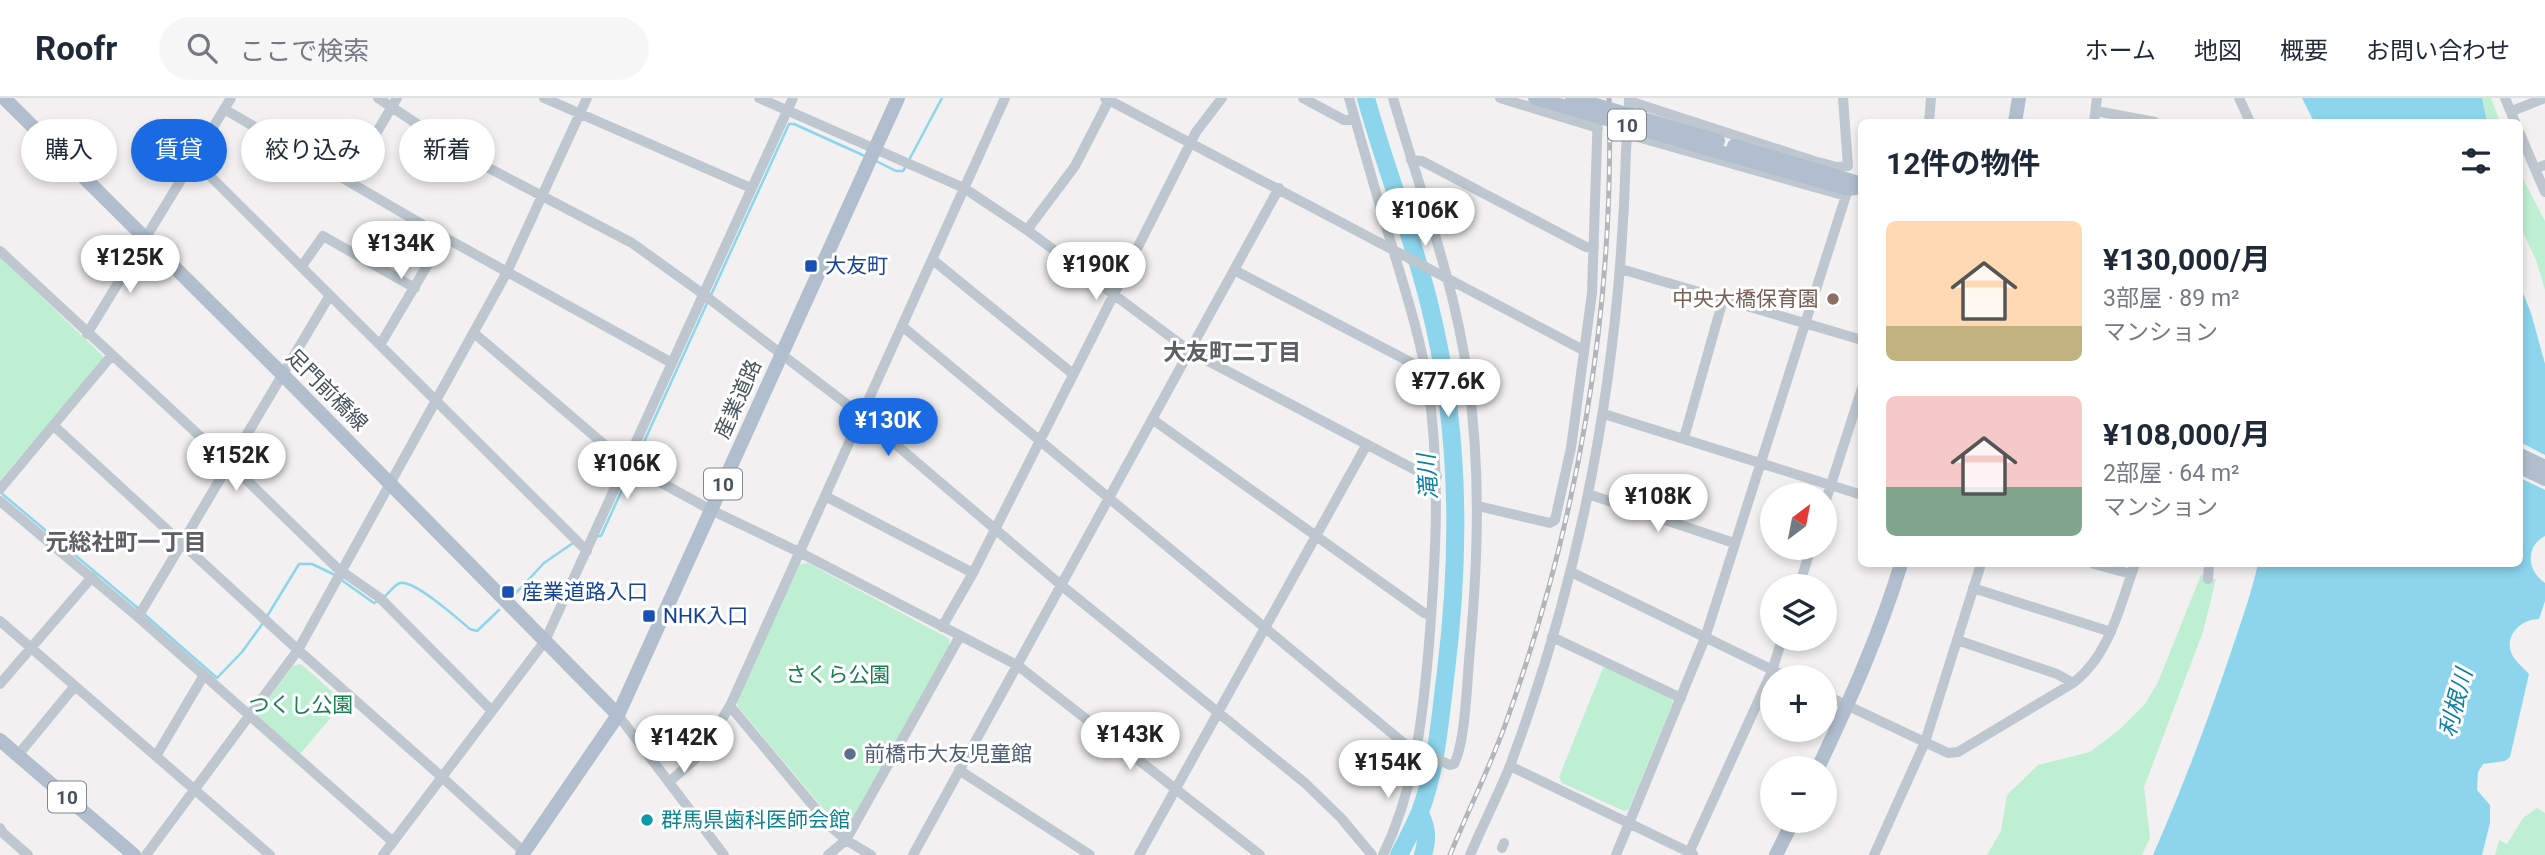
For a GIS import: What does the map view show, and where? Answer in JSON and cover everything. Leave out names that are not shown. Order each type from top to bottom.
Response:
[{"type":"main road","name":"足門前橋線","points":[[4,98],[283,375],[618,715]]},
{"type":"main road","name":"産業道路","points":[[523,854],[618,715],[898,98]]},
{"type":"main road","name":"10","points":[[1535,98],[1721,147]]},
{"type":"main road","name":"10","points":[[1572,98],[1855,189]]},
{"type":"main road","points":[[2016,119],[2019,98]]},
{"type":"main road","points":[[2523,456],[2545,467]]},
{"type":"main road","points":[[2523,469],[2545,480]]},
{"type":"main road","points":[[1824,756],[1881,625],[1900,567]]},
{"type":"main road","name":"10","points":[[0,740],[134,855]]},
{"type":"main road","points":[[1776,855],[1787,833]]},
{"type":"street","points":[[218,119],[230,98]]},
{"type":"street","points":[[379,98],[394,102],[451,147],[542,198],[632,243],[782,354],[861,415],[1061,585],[1306,783],[1342,818],[1372,855]]},
{"type":"street","points":[[544,98],[751,188]]},
{"type":"street","points":[[146,855],[298,650],[507,272],[587,98]]},
{"type":"street","points":[[759,98],[964,188],[1027,230],[1191,352],[1427,476],[1437,477]]},
{"type":"street","points":[[383,855],[545,642],[793,98]]},
{"type":"street","points":[[670,782],[699,756],[730,706],[1005,98]]},
{"type":"street","points":[[942,627],[973,573],[1196,132],[1222,98]]},
{"type":"street","points":[[1303,98],[1344,120],[1355,120]]},
{"type":"street","points":[[1349,98],[1412,312],[1430,404],[1437,477],[1437,542],[1418,751],[1404,801],[1383,855]]},
{"type":"street","points":[[902,326],[1265,629],[1418,751],[1450,765],[1454,764],[1464,711],[1477,565],[1476,446],[1468,377],[1393,98]]},
{"type":"street","points":[[1500,98],[1598,128]]},
{"type":"street","points":[[1478,506],[1550,523],[1555,520],[1571,448],[1592,293],[1597,98]]},
{"type":"street","points":[[1473,854],[1510,766],[1552,637],[1571,572],[1588,494],[1604,414],[1621,269],[1629,100],[1837,167],[1848,166],[1843,98]]},
{"type":"street","points":[[1929,119],[1931,98]]},
{"type":"street","points":[[2097,98],[2095,117],[2119,119]]},
{"type":"street","points":[[2239,98],[2249,119]]},
{"type":"street","points":[[2505,98],[2514,119]]},
{"type":"street","points":[[2517,109],[2545,98]]},
{"type":"street","points":[[1027,230],[1074,166],[1107,99],[1583,350]]},
{"type":"street","points":[[384,119],[394,102]]},
{"type":"street","points":[[224,109],[241,119]]},
{"type":"street","points":[[1616,855],[1705,638],[1805,324],[1855,189],[1627,134]]},
{"type":"street","points":[[2523,141],[2545,192]]},
{"type":"street","points":[[1411,160],[1422,161],[1586,247],[1594,248]]},
{"type":"street","points":[[87,334],[179,182]]},
{"type":"street","points":[[217,182],[587,551]]},
{"type":"street","points":[[350,182],[672,363]]},
{"type":"street","points":[[913,855],[1236,271],[1279,188]]},
{"type":"street","points":[[302,265],[323,236],[415,288]]},
{"type":"street","points":[[380,345],[444,237]]},
{"type":"street","points":[[0,251],[341,571],[380,598],[492,711]]},
{"type":"street","points":[[933,260],[1073,374]]},
{"type":"street","points":[[1621,269],[1858,339]]},
{"type":"street","points":[[1236,271],[1414,365],[1424,365]]},
{"type":"street","points":[[138,617],[330,295]]},
{"type":"street","points":[[1684,438],[1723,300]]},
{"type":"street","points":[[474,333],[627,464],[711,510],[799,552],[1017,665],[1260,855]]},
{"type":"street","points":[[0,489],[112,355]]},
{"type":"street","points":[[1832,483],[1858,401]]},
{"type":"street","points":[[1604,414],[1821,483]]},
{"type":"street","points":[[1152,419],[1424,613],[1431,615]]},
{"type":"street","points":[[54,426],[298,650],[443,778],[523,854]]},
{"type":"street","points":[[1139,855],[1367,444]]},
{"type":"street","points":[[1838,488],[1858,494]]},
{"type":"street","points":[[1588,494],[1734,543]]},
{"type":"street","points":[[825,496],[973,573]]},
{"type":"street","points":[[0,501],[92,577],[393,842]]},
{"type":"street","points":[[1874,855],[1925,742],[1981,567]]},
{"type":"street","points":[[2208,579],[2209,567]]},
{"type":"street","points":[[1837,701],[1948,753],[1954,753],[2073,683],[2101,652],[2111,632],[2133,569]]},
{"type":"street","points":[[1571,572],[1760,665]]},
{"type":"street","points":[[0,684],[92,577]]},
{"type":"street","points":[[1973,588],[2111,632]]},
{"type":"street","points":[[0,621],[270,855]]},
{"type":"street","points":[[828,855],[846,840],[960,636]]},
{"type":"street","points":[[1552,637],[1681,698]]},
{"type":"street","points":[[1957,640],[2057,674],[2073,683]]},
{"type":"street","points":[[156,756],[204,675]]},
{"type":"street","points":[[18,755],[74,687]]},
{"type":"street","points":[[1510,766],[1690,854],[1760,698]]},
{"type":"street","points":[[730,706],[809,802],[846,840],[871,855]]},
{"type":"street","points":[[618,715],[724,855]]},
{"type":"street","points":[[959,770],[1090,855]]},
{"type":"street","points":[[1,831],[13,855]]},
{"type":"street","points":[[1,831],[28,855]]},
{"type":"green space","points":[[2482,98],[2491,98],[2499,119],[2486,119]]},
{"type":"green space","points":[[2523,179],[2545,221],[2545,290],[2536,260],[2523,232]]},
{"type":"green space","points":[[0,257],[103,356],[102,361],[0,480]]},
{"type":"green space","name":"さくら公園","points":[[808,563],[950,639],[949,646],[846,830],[842,831],[738,707],[737,701],[797,565]]},
{"type":"green space","points":[[2201,575],[2216,579],[2203,632],[2144,787],[2150,838],[2142,855],[1987,855],[2001,831],[2007,795],[2038,765],[2090,752],[2120,729],[2145,704],[2158,682]]},
{"type":"green space","name":"つくし公園","points":[[301,664],[344,702],[301,753],[295,753],[258,720],[257,714],[293,666]]},
{"type":"green space","points":[[1607,667],[1670,696],[1673,702],[1629,809],[1624,811],[1562,783],[1559,777],[1603,668]]},
{"type":"green space","points":[[2537,808],[2545,813],[2545,855],[2495,855],[2499,840],[2507,844],[2523,818]]},
{"type":"water","points":[[2302,98],[2482,98],[2486,119],[2312,119]]},
{"type":"water","name":"利根川","points":[[2523,293],[2545,364],[2545,536],[2534,546],[2531,559],[2535,572],[2545,583],[2545,601],[2539,619],[2521,625],[2510,639],[2512,655],[2529,674],[2510,757],[2505,761],[2483,764],[2478,772],[2477,790],[2490,805],[2490,823],[2482,855],[2153,855],[2212,706],[2257,567],[2523,567]]},
{"type":"pier","points":[[2523,444],[2545,455],[2545,490],[2523,479]]},
{"type":"waterway","points":[[909,160],[942,98]]},
{"type":"waterway","name":"滝川","points":[[1366,98],[1416,254],[1430,307],[1447,397],[1455,488],[1451,625],[1437,742],[1426,795],[1399,855]]},
{"type":"waterway","points":[[711,295],[789,124],[867,157]]},
{"type":"waterway","points":[[876,161],[896,171],[903,171],[906,166]]},
{"type":"waterway","points":[[634,464],[708,301]]},
{"type":"waterway","points":[[596,536],[601,536],[631,470]]},
{"type":"waterway","points":[[0,492],[139,609]]},
{"type":"waterway","points":[[515,594],[544,563],[573,543]]},
{"type":"waterway","points":[[266,618],[299,564],[312,564],[335,575]]},
{"type":"waterway","points":[[340,579],[374,603],[378,601]]},
{"type":"waterway","points":[[383,598],[398,584],[407,584],[426,594],[470,629],[477,631],[499,610]]},
{"type":"waterway","points":[[144,614],[217,678],[242,652],[263,623]]},
{"type":"waterway","points":[[1420,813],[1426,834],[1423,855]]},
{"type":"railway","points":[[1450,855],[1498,744],[1530,652],[1571,497],[1598,338],[1609,178],[1609,98]]},
{"type":"place","name":"大友町","points":[[811,266]]},
{"type":"place","name":"中央大橋保育園","points":[[1833,299]]},
{"type":"place","name":"産業道路入口","points":[[508,592]]},
{"type":"place","name":"NHK入口","points":[[649,616]]},
{"type":"place","name":"前橋市大友児童館","points":[[850,754]]},
{"type":"place","name":"群馬県歯科医師会館","points":[[647,820]]},
{"type":"district","name":"大友町二丁目","points":[[1232,352]]},
{"type":"district","name":"元総社町一丁目","points":[[126,542]]}]
